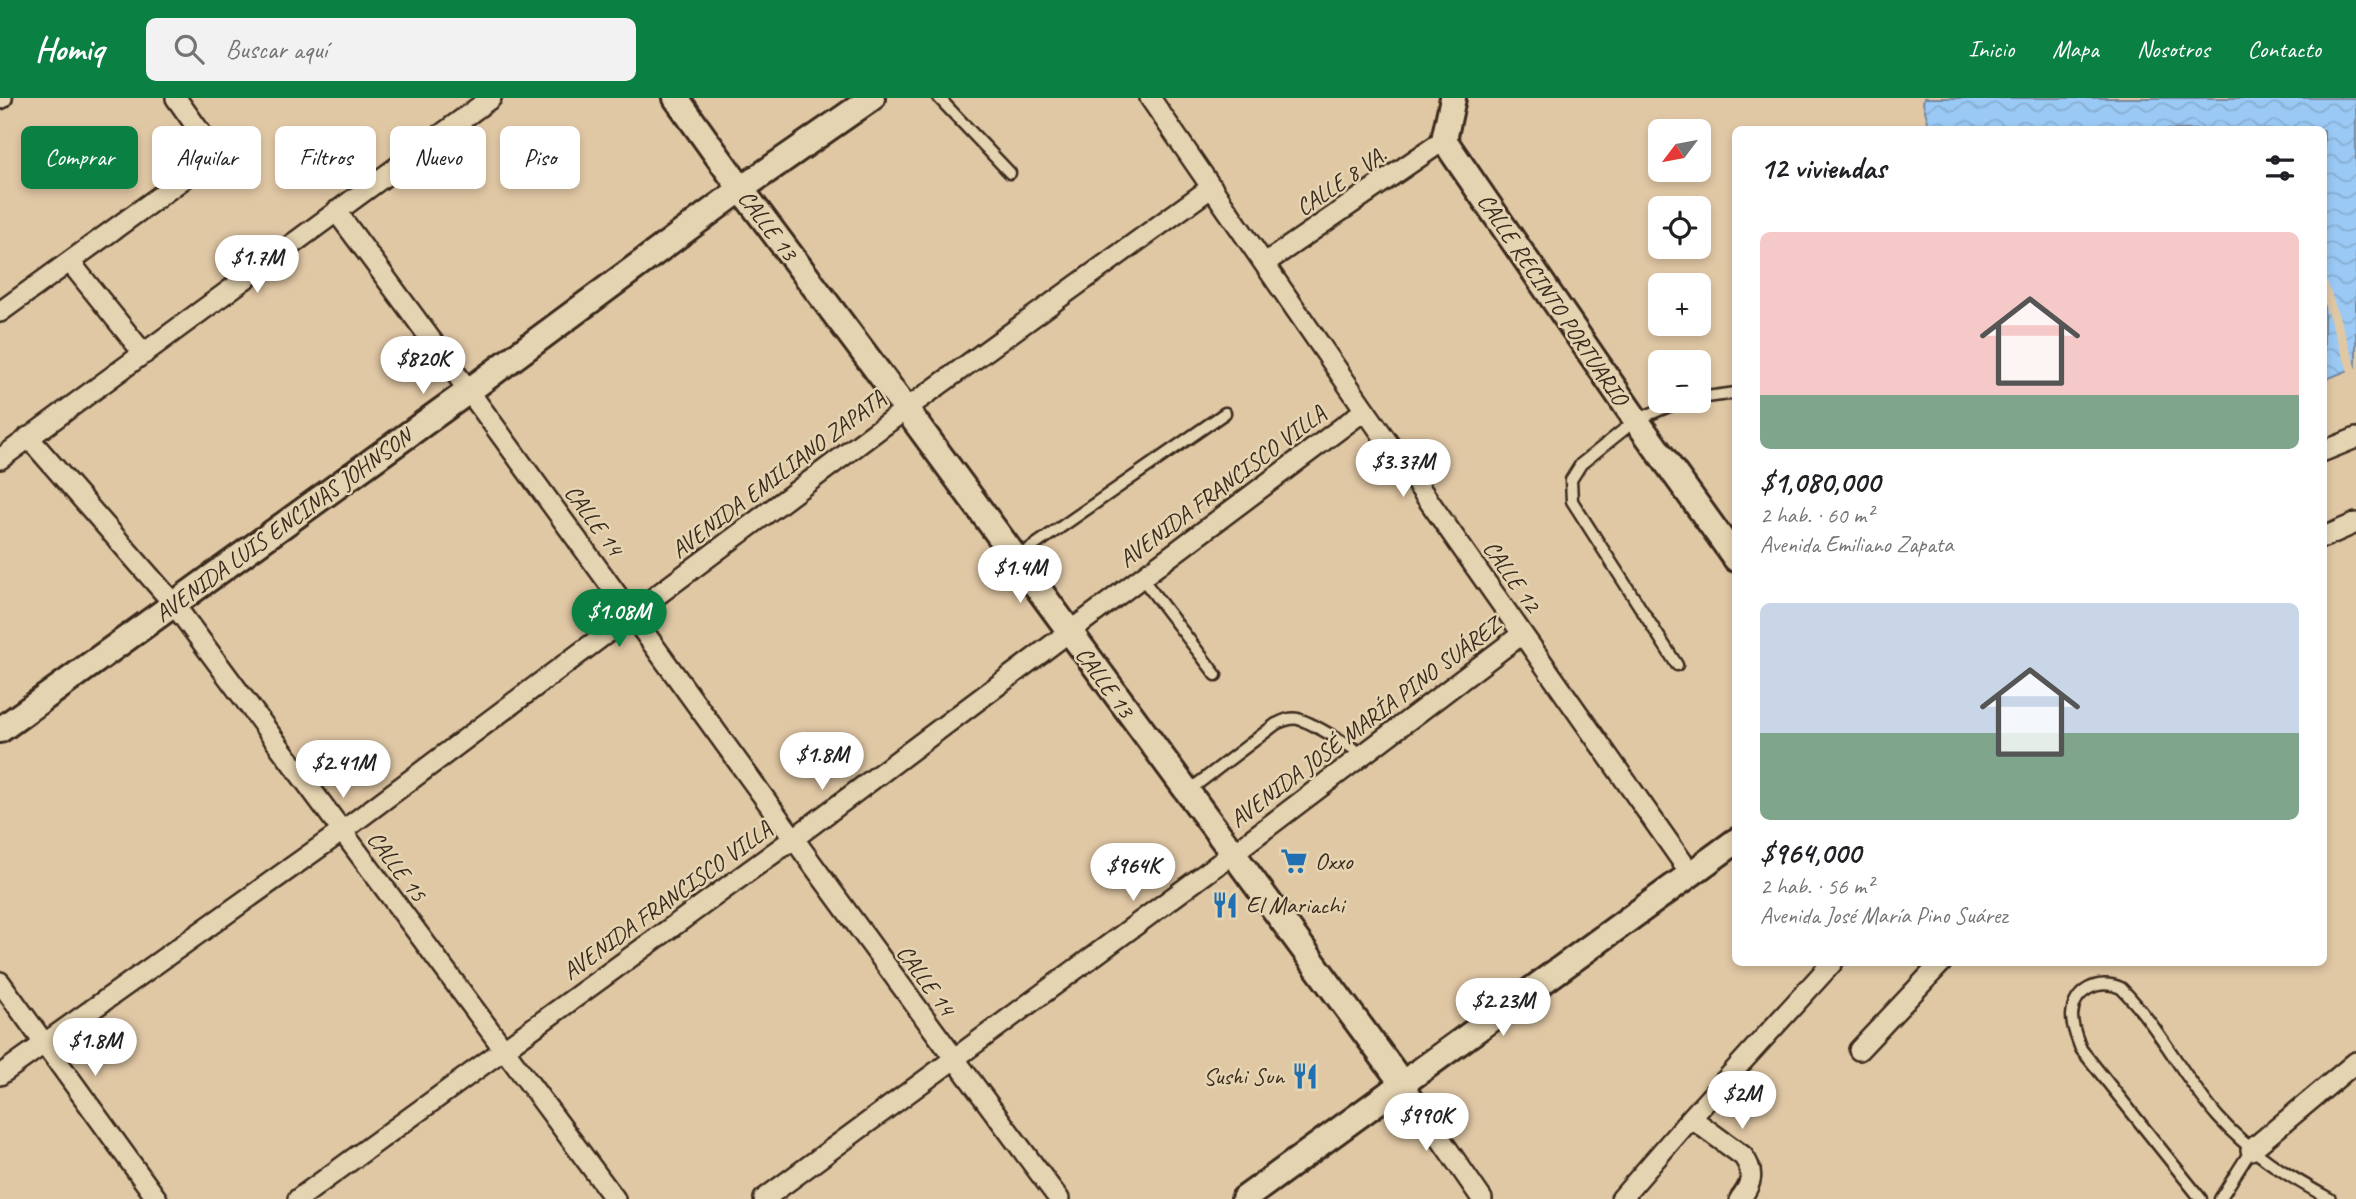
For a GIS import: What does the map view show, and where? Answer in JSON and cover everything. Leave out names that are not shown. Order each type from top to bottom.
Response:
[{"type":"street","points":[[3,450],[28,437],[144,354],[491,98]]},
{"type":"street","name":"CALLE 13","points":[[676,98],[1402,1083],[1482,1199]]},
{"type":"street","name":"AVENIDA LUIS ENCINAS JOHNSON","points":[[0,730],[470,390],[741,189],[872,98]]},
{"type":"street","name":"CALLE 12","points":[[1150,98],[1691,874]]},
{"type":"street","points":[[1444,140],[1452,98]]},
{"type":"street","points":[[0,312],[197,170],[209,157],[208,143],[187,102]]},
{"type":"street","name":"CALLE 8 VA.","points":[[1265,263],[1444,140]]},
{"type":"street","name":"CALLE RECINTO PORTUARIO","points":[[1444,140],[1636,421],[1732,553]]},
{"type":"street","name":"AVENIDA EMILIANO ZAPATA","points":[[0,1075],[341,832],[906,409],[1212,187]]},
{"type":"street","name":"CALLE 14","points":[[336,211],[470,390],[793,839],[1059,1199]]},
{"type":"street","points":[[70,262],[144,354]]},
{"type":"street","name":"AVENIDA FRANCISCO VILLA","points":[[298,1199],[793,839],[1365,410]]},
{"type":"street","name":"CALLE 15","points":[[28,437],[173,603],[615,1199]]},
{"type":"street","points":[[2327,451],[2356,438]]},
{"type":"street","points":[[2327,536],[2356,523]]},
{"type":"street","name":"AVENIDA JOSÉ MARÍA PINO SUÁREZ","points":[[764,1199],[1232,854],[1522,634]]},
{"type":"street","points":[[1244,1199],[1732,844]]},
{"type":"street","points":[[1621,1199],[1829,966]]},
{"type":"street","points":[[1859,1050],[1938,966]]},
{"type":"street","points":[[0,982],[157,1199]]},
{"type":"street","points":[[2251,1150],[2356,1062]]},
{"type":"street","points":[[1691,1118],[1743,1156],[1748,1164],[1751,1181],[1740,1199]]},
{"type":"lane","points":[[939,98],[1010,173]]},
{"type":"lane","points":[[1711,396],[1732,394]]},
{"type":"lane","points":[[1015,559],[1225,413]]},
{"type":"lane","points":[[1654,413],[1636,421],[1581,464],[1571,480],[1572,501],[1677,665]]},
{"type":"lane","points":[[1141,577],[1216,675]]},
{"type":"lane","points":[[1186,793],[1276,724],[1286,720],[1296,718],[1307,722],[1364,754]]},
{"type":"lane","points":[[2201,1199],[2081,1049],[2074,1032],[2072,1015],[2082,993],[2100,984],[2121,988],[2217,1115],[2251,1150],[2271,1165],[2330,1199]]},
{"type":"lane","points":[[2220,1199],[2251,1150]]},
{"type":"water","points":[[1924,98],[2356,98],[2356,367],[2327,379],[2327,126],[1929,126]]},
{"type":"pier","points":[[2327,282],[2356,366],[2356,371],[2349,374],[2327,312]]},
{"type":"place","name":"Oxxo","points":[[1294,861]]},
{"type":"place","name":"El Mariachi","points":[[1225,905]]},
{"type":"place","name":"Sushi Sun","points":[[1305,1076]]}]
